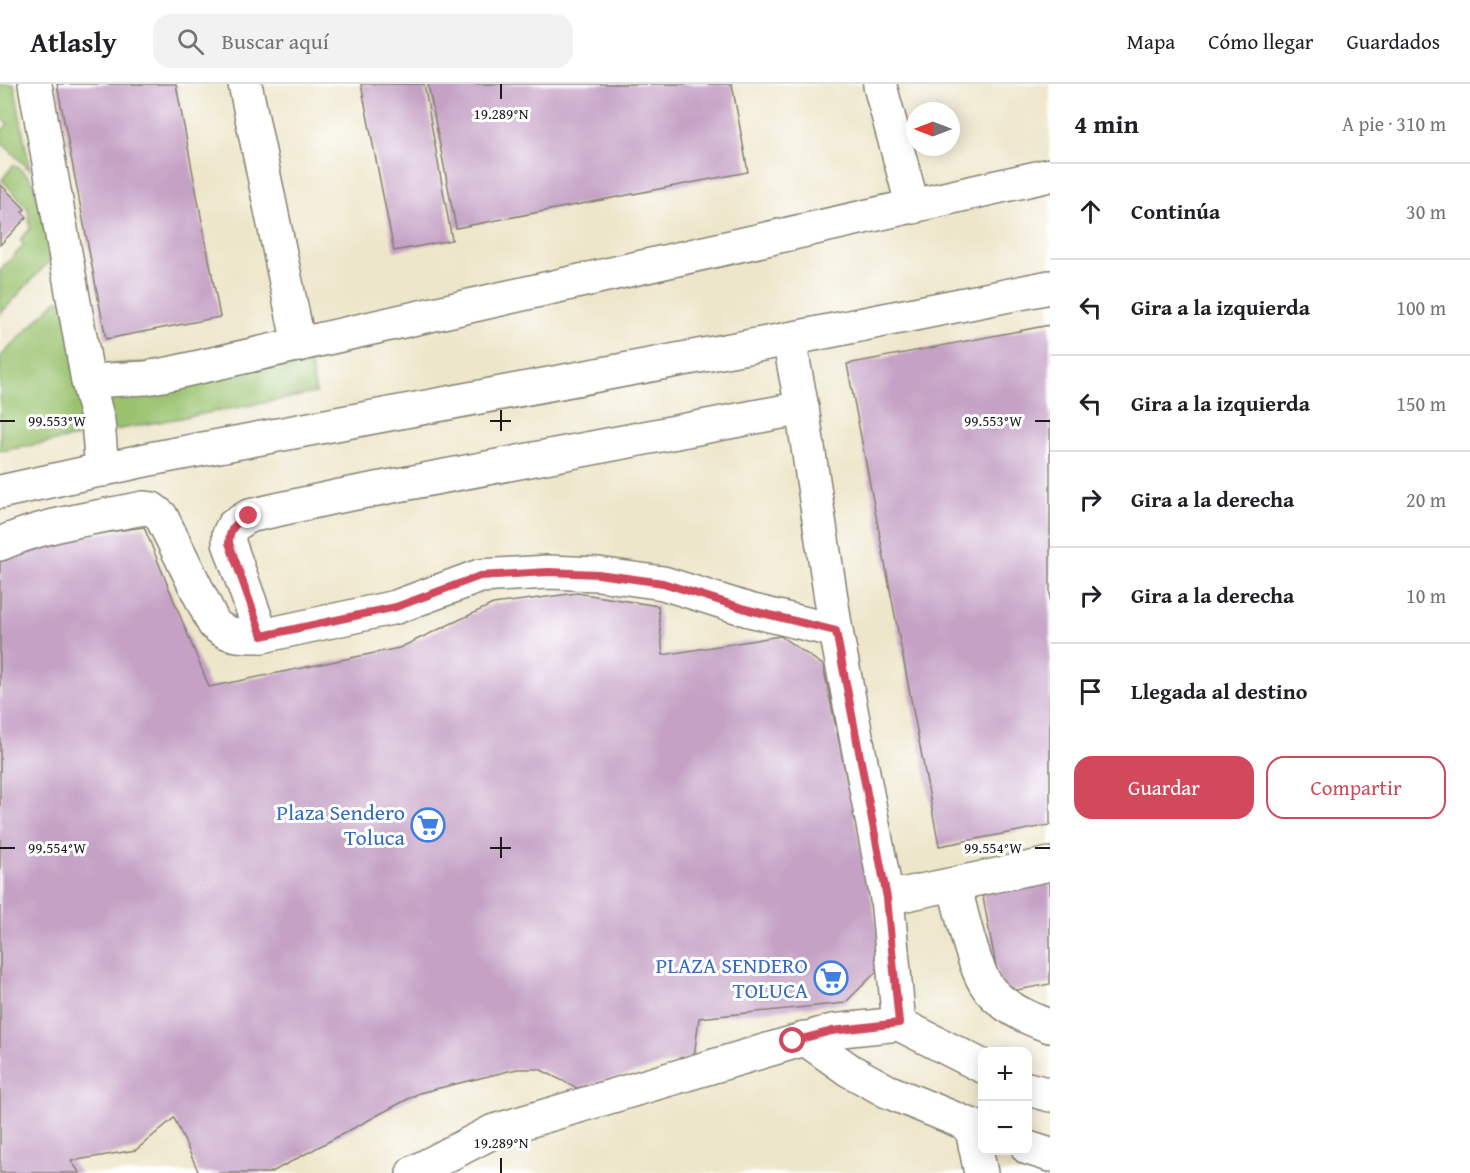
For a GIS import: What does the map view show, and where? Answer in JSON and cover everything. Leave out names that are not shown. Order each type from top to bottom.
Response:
[{"type":"lane","points":[[35,84],[88,381],[98,420],[102,470]]},
{"type":"lane","points":[[245,84],[299,345]]},
{"type":"lane","points":[[880,86],[913,207]]},
{"type":"lane","points":[[88,381],[146,378],[1050,175]]},
{"type":"lane","points":[[0,492],[150,459],[789,339],[1050,287]]},
{"type":"lane","points":[[789,339],[802,408],[836,631],[887,898],[899,1023]]},
{"type":"lane","points":[[262,636],[229,543],[229,534],[233,526],[249,516],[802,408]]},
{"type":"lane","points":[[0,544],[21,535],[52,527],[143,508],[152,509],[161,516],[214,624],[230,634],[262,636],[396,607],[480,576],[548,572],[598,574],[663,583],[749,610],[836,631]]},
{"type":"lane","points":[[887,898],[1050,864]]},
{"type":"lane","points":[[954,885],[973,952],[985,984],[1003,1003],[1037,1022],[1050,1026]]},
{"type":"lane","points":[[413,1173],[494,1131],[832,1031],[899,1023],[978,1064]]},
{"type":"lane","points":[[804,1038],[849,1070],[887,1091],[977,1128],[981,1173]]},
{"type":"lane","points":[[1032,1090],[1050,1095]]},
{"type":"lane","points":[[1032,1149],[1050,1155]]},
{"type":"green space","points":[[0,84],[14,84],[30,170],[0,141],[0,133],[8,124],[0,116]]},
{"type":"green space","points":[[14,164],[32,180],[53,257],[0,314],[0,270],[24,245],[20,240],[30,229],[28,208],[2,180]]},
{"type":"green space","points":[[57,300],[69,303],[90,365],[309,357],[316,393],[0,451],[0,357]]},
{"type":"building","points":[[57,84],[176,84],[220,317],[106,339]]},
{"type":"building","points":[[361,84],[424,84],[452,240],[394,251]]},
{"type":"building","points":[[428,84],[732,84],[748,172],[456,228]]},
{"type":"building","points":[[0,184],[25,209],[22,212],[27,217],[0,245]]},
{"type":"building","points":[[1050,325],[1050,825],[939,846],[847,364]]},
{"type":"building","name":"Plaza Sendero Toluca","points":[[144,527],[209,687],[399,648],[493,604],[577,593],[658,606],[663,655],[780,636],[823,665],[885,963],[845,1003],[699,1018],[694,1057],[577,1088],[539,1069],[517,1069],[419,1093],[270,1173],[199,1173],[174,1118],[136,1150],[71,1161],[80,1173],[0,1173],[0,557],[26,544]]},
{"type":"building","points":[[1050,874],[1050,984],[1001,993],[981,887]]},
{"type":"place","name":"Plaza Sendero Toluca","points":[[428,825]]},
{"type":"place","name":"PLAZA SENDERO TOLUCA","points":[[831,978]]},
{"type":"route","points":[[249,516],[233,526],[229,534],[229,543],[262,636],[396,607],[480,576],[548,572],[598,574],[663,583],[749,610],[836,631],[887,898],[899,1023],[832,1031],[793,1041]]}]
